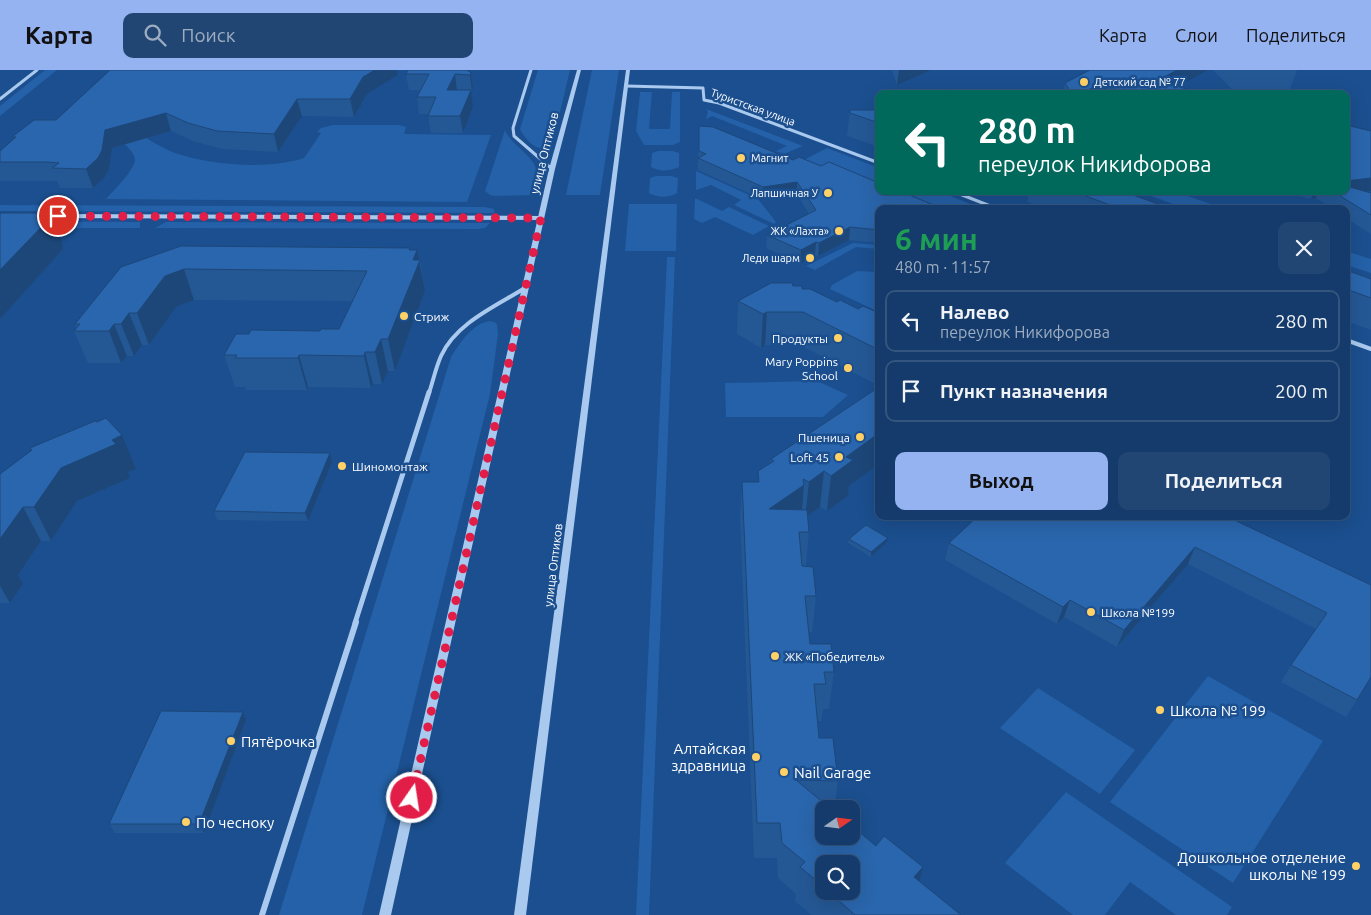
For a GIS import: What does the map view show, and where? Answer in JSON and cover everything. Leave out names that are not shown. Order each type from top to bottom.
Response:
[{"type":"street","points":[[0,99],[37,70]]},
{"type":"street","points":[[531,70],[513,128],[514,136],[552,169]]},
{"type":"street","name":"улица Оптиков","points":[[386,915],[552,169],[579,70]]},
{"type":"street","name":"улица Оптиков","points":[[520,915],[628,70]]},
{"type":"street","name":"Туристская улица","points":[[626,86],[703,88],[704,100],[719,103],[875,162]]},
{"type":"street","points":[[962,195],[988,205]]},
{"type":"street","points":[[39,216],[541,218]]},
{"type":"street","points":[[262,915],[441,356],[453,338],[470,323],[526,288]]},
{"type":"street","points":[[1350,341],[1371,349]]},
{"type":"shaded area","points":[[45,70],[57,70],[0,116],[0,106]]},
{"type":"shaded area","points":[[538,70],[570,70],[552,146],[547,148],[533,145],[520,129]]},
{"type":"shaded area","points":[[592,70],[619,70],[600,195],[566,195]]},
{"type":"shaded area","points":[[640,92],[652,92],[649,129],[670,129],[672,92],[680,92],[680,142],[673,145],[644,145],[636,131]]},
{"type":"shaded area","points":[[706,109],[803,146],[784,154],[776,151],[787,146],[712,116],[706,119],[708,112]]},
{"type":"shaded area","points":[[333,125],[399,125],[406,127],[404,134],[491,135],[467,202],[106,199],[128,174],[134,164],[135,159],[133,155],[123,143],[131,128],[175,153],[205,161],[256,165],[289,162],[304,158],[321,133],[317,132],[321,128]]},
{"type":"shaded area","points":[[505,130],[512,141],[528,156],[535,166],[536,177],[531,195],[495,196],[485,191]]},
{"type":"shaded area","points":[[827,148],[875,166],[875,194],[796,164]]},
{"type":"shaded area","points":[[658,151],[679,153],[679,167],[658,170],[651,167],[652,153]]},
{"type":"shaded area","points":[[696,171],[758,199],[776,222],[774,224],[734,205],[741,200],[711,185],[696,190]]},
{"type":"shaded area","points":[[656,176],[678,178],[677,193],[663,197],[649,193],[650,178]]},
{"type":"shaded area","points":[[879,195],[948,195],[973,205],[905,205]]},
{"type":"shaded area","points":[[1148,195],[1185,195],[1213,205],[1176,205]]},
{"type":"shaded area","points":[[695,198],[722,211],[729,207],[769,226],[753,235],[715,217],[702,223],[694,219]]},
{"type":"shaded area","points":[[629,204],[677,204],[676,251],[625,251]]},
{"type":"shaded area","points":[[0,205],[485,207],[494,209],[494,213],[0,211]]},
{"type":"shaded area","points":[[0,221],[140,222],[140,228],[0,228]]},
{"type":"shaded area","points":[[166,222],[490,223],[485,228],[478,229],[155,228]]},
{"type":"shaded area","points":[[853,243],[875,245],[875,249],[856,247],[815,270],[806,266]]},
{"type":"shaded area","points":[[1350,252],[1371,259],[1371,273],[1350,266]]},
{"type":"shaded area","points":[[667,257],[675,257],[649,915],[636,915]]},
{"type":"shaded area","points":[[857,271],[875,272],[875,310],[830,289],[832,285]]},
{"type":"shaded area","points":[[489,321],[497,324],[498,334],[490,394],[362,915],[279,915],[451,357],[471,330]]},
{"type":"shaded area","points":[[817,381],[848,395],[823,417],[726,417],[725,383]]},
{"type":"shaded area","points":[[1208,676],[1323,741],[1233,883],[1110,802]]},
{"type":"shaded area","points":[[1038,688],[1135,750],[1100,794],[1000,728]]},
{"type":"shaded area","points":[[1066,792],[1232,907],[1227,915],[1176,915],[1130,882],[1105,915],[1073,915],[1005,863]]},
{"type":"building","points":[[110,70],[375,70],[363,77],[350,99],[297,99],[274,134],[217,131],[188,123],[166,113],[105,130],[102,150],[98,158],[86,169],[52,168],[59,163],[47,162],[0,162],[0,151],[16,137],[12,137],[34,120],[56,120]]},
{"type":"building","points":[[408,70],[466,70],[471,72],[470,75],[455,74],[447,90],[471,90],[460,116],[428,116],[436,97],[417,97],[429,74],[406,74]]},
{"type":"building","points":[[1090,70],[1177,70],[1157,81],[1191,90],[1116,90],[1108,80],[1088,90],[1069,90],[1065,83]]},
{"type":"building","points":[[850,110],[875,110],[875,122],[850,113]]},
{"type":"building","points":[[699,126],[713,127],[793,160],[799,157],[821,166],[829,162],[875,181],[875,195],[910,195],[933,205],[875,205],[875,230],[850,227],[801,250],[767,235],[816,210],[797,182],[763,187],[698,158],[706,154],[699,151]]},
{"type":"building","points":[[1350,126],[1371,131],[1371,178],[1350,181]]},
{"type":"building","points":[[1350,187],[1371,193],[1371,215],[1338,195],[1350,195]]},
{"type":"building","points":[[1083,195],[1133,195],[1161,205],[1110,205]]},
{"type":"building","points":[[0,213],[50,213],[46,218],[50,218],[0,270]]},
{"type":"building","points":[[181,246],[410,248],[409,250],[417,250],[413,260],[420,260],[388,339],[381,339],[375,352],[365,352],[364,356],[299,355],[298,358],[235,358],[237,355],[224,355],[236,334],[249,334],[251,330],[320,331],[321,329],[339,329],[367,271],[184,269],[165,276],[137,313],[129,313],[121,324],[114,324],[109,331],[74,331],[80,324],[75,324],[121,267]]},
{"type":"building","points":[[1350,271],[1371,279],[1371,298],[1350,290]]},
{"type":"building","points":[[771,283],[792,283],[793,286],[802,286],[802,289],[810,289],[837,302],[840,300],[858,309],[863,306],[875,311],[875,348],[803,312],[767,312],[763,314],[738,301]]},
{"type":"building","name":"ЖК «Победитель»","points":[[875,390],[875,436],[846,457],[853,460],[831,476],[824,471],[809,482],[803,479],[804,485],[769,509],[807,510],[809,532],[799,532],[802,566],[813,567],[816,596],[805,596],[810,644],[831,644],[834,672],[824,672],[826,684],[814,684],[819,738],[833,738],[838,781],[796,780],[820,800],[815,800],[815,845],[860,845],[860,833],[876,846],[884,836],[923,867],[914,877],[961,915],[855,915],[838,900],[860,900],[860,855],[815,855],[815,880],[800,867],[805,862],[782,843],[780,823],[757,823],[742,482],[759,482],[758,471],[774,461],[771,459]]},
{"type":"building","points":[[106,418],[122,435],[112,440],[116,444],[61,468],[34,507],[23,507],[0,539],[0,474],[32,450],[30,448]]},
{"type":"building","points":[[245,452],[330,453],[305,513],[214,511]]},
{"type":"building","name":"Школа №199","points":[[974,520],[1234,520],[1371,585],[1371,677],[1357,700],[1291,665],[1327,613],[1195,547],[1124,630],[1070,600],[1063,607],[949,543]]},
{"type":"building","points":[[866,525],[888,538],[871,552],[849,539]]},
{"type":"building","points":[[161,711],[243,712],[199,824],[109,824]]},
{"type":"place","name":"Детский сад № 77","points":[[1084,82]]},
{"type":"place","name":"Магнит","points":[[741,158]]},
{"type":"place","name":"Лапшичная У","points":[[828,193]]},
{"type":"place","name":"ЖК «Лахта»","points":[[839,231]]},
{"type":"place","name":"Леди шарм","points":[[810,258]]},
{"type":"place","name":"Стриж","points":[[404,316]]},
{"type":"place","name":"Продукты","points":[[838,338]]},
{"type":"place","name":"Mary Poppins School","points":[[848,368]]},
{"type":"place","name":"Пшеница","points":[[860,437]]},
{"type":"place","name":"Loft 45","points":[[839,457]]},
{"type":"place","name":"Шиномонтаж","points":[[342,466]]},
{"type":"place","name":"Школа №199","points":[[1091,612]]},
{"type":"place","name":"ЖК «Победитель»","points":[[775,656]]},
{"type":"place","name":"Школа № 199","points":[[1160,710]]},
{"type":"place","name":"Пятёрочка","points":[[231,741]]},
{"type":"place","name":"Алтайская здравница","points":[[756,757]]},
{"type":"place","name":"Nail Garage","points":[[784,772]]},
{"type":"place","name":"По чесноку","points":[[186,822]]},
{"type":"place","name":"Дошкольное отделение школы № 199","points":[[1356,866]]},
{"type":"route","points":[[58,216],[541,218],[412,798]]}]
